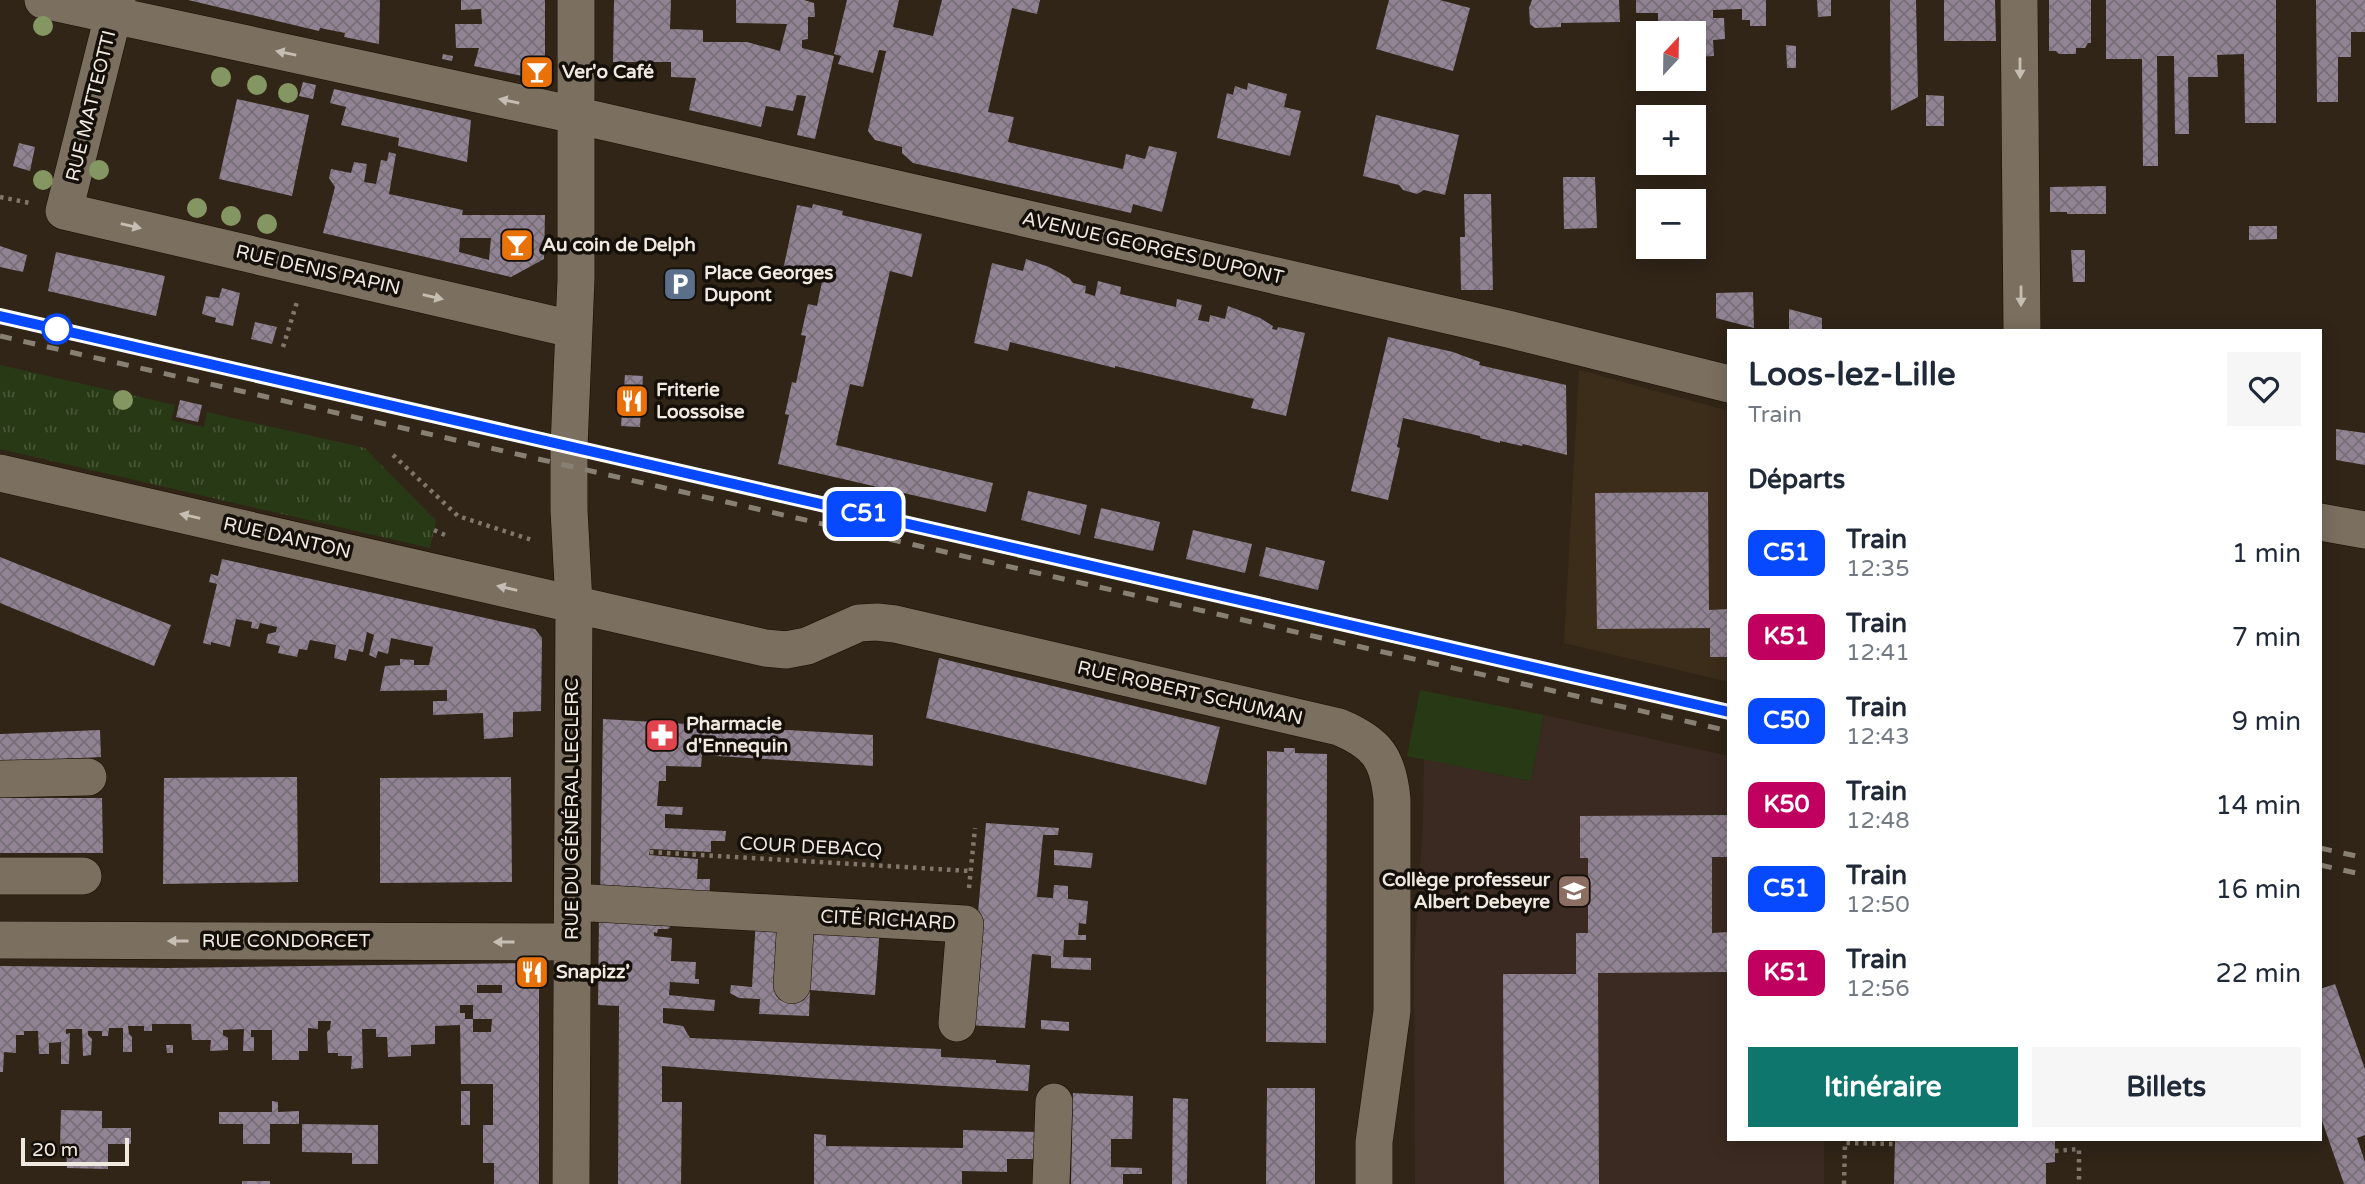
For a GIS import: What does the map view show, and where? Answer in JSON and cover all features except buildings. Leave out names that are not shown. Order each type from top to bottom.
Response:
[{"type":"street","name":"AVENUE GEORGES DUPONT","points":[[43,0],[115,8],[1494,326],[1727,384]]},
{"type":"street","name":"RUE DU GÉNÉRAL LECLERC","points":[[571,1184],[573,603],[569,477],[572,330],[576,279],[576,0]]},
{"type":"street","points":[[2020,0],[2022,329]]},
{"type":"street","name":"RUE MATTEOTTI","points":[[65,211],[115,8]]},
{"type":"street","name":"RUE DENIS PAPIN","points":[[65,211],[572,330]]},
{"type":"street","name":"RUE DANTON","points":[[0,473],[573,603]]},
{"type":"street","points":[[2322,522],[2365,530]]},
{"type":"street","name":"RUE ROBERT SCHUMAN","points":[[573,603],[765,648],[786,650],[807,646],[859,623],[895,624],[1339,727],[1371,745],[1383,759],[1390,775],[1393,920],[1392,1011],[1374,1142],[1374,1184]]},
{"type":"street","points":[[0,779],[88,777]]},
{"type":"street","points":[[0,876],[83,876]]},
{"type":"street","name":"CITÉ RICHARD","points":[[573,902],[965,924],[957,1023]]},
{"type":"street","name":"CITÉ RICHARD","points":[[792,985],[796,915]]},
{"type":"street","name":"RUE CONDORCET","points":[[0,940],[572,942]]},
{"type":"street","points":[[1051,1184],[1054,1102]]},
{"type":"path","points":[[283,348],[307,268]]},
{"type":"path","points":[[393,455],[458,516],[572,556]]},
{"type":"path","points":[[969,894],[975,828]]},
{"type":"path","name":"COUR DEBACQ","points":[[650,852],[971,871]]},
{"type":"path","points":[[1844,1184],[1845,1143],[1895,1144]]},
{"type":"path","points":[[2055,1151],[2079,1149],[2079,1184]]},
{"type":"shaded area","points":[[1579,370],[1727,410],[1727,682],[1564,643]]},
{"type":"shaded area","name":"Collège professeur Albert Debeyre","points":[[1544,715],[1727,756],[1727,1141],[1824,1141],[1824,1184],[1415,1184],[1414,962],[1424,759],[1531,781]]},
{"type":"green space","points":[[0,365],[175,405],[171,420],[204,427],[207,412],[365,448],[436,521],[430,548],[0,449]]},
{"type":"green space","points":[[1420,690],[1544,715],[1531,781],[1407,756]]},
{"type":"railway","points":[[0,316],[1727,712]]},
{"type":"railway","points":[[0,336],[1727,731]]},
{"type":"railway","points":[[2322,848],[2365,858]]},
{"type":"railway","points":[[2322,865],[2365,875]]},
{"type":"train","name":"C51","points":[[0,316],[1727,712]]},
{"type":"place","name":"Ver'o Café","points":[[537,72]]},
{"type":"place","name":"Au coin de Delph","points":[[517,245]]},
{"type":"place","name":"Place Georges Dupont","points":[[680,284]]},
{"type":"place","name":"Friterie Loossoise","points":[[632,401]]},
{"type":"place","name":"Pharmacie d'Ennequin","points":[[662,735]]},
{"type":"place","name":"Collège professeur Albert Debeyre","points":[[1574,891]]},
{"type":"place","name":"Snapizz'","points":[[532,972]]}]
